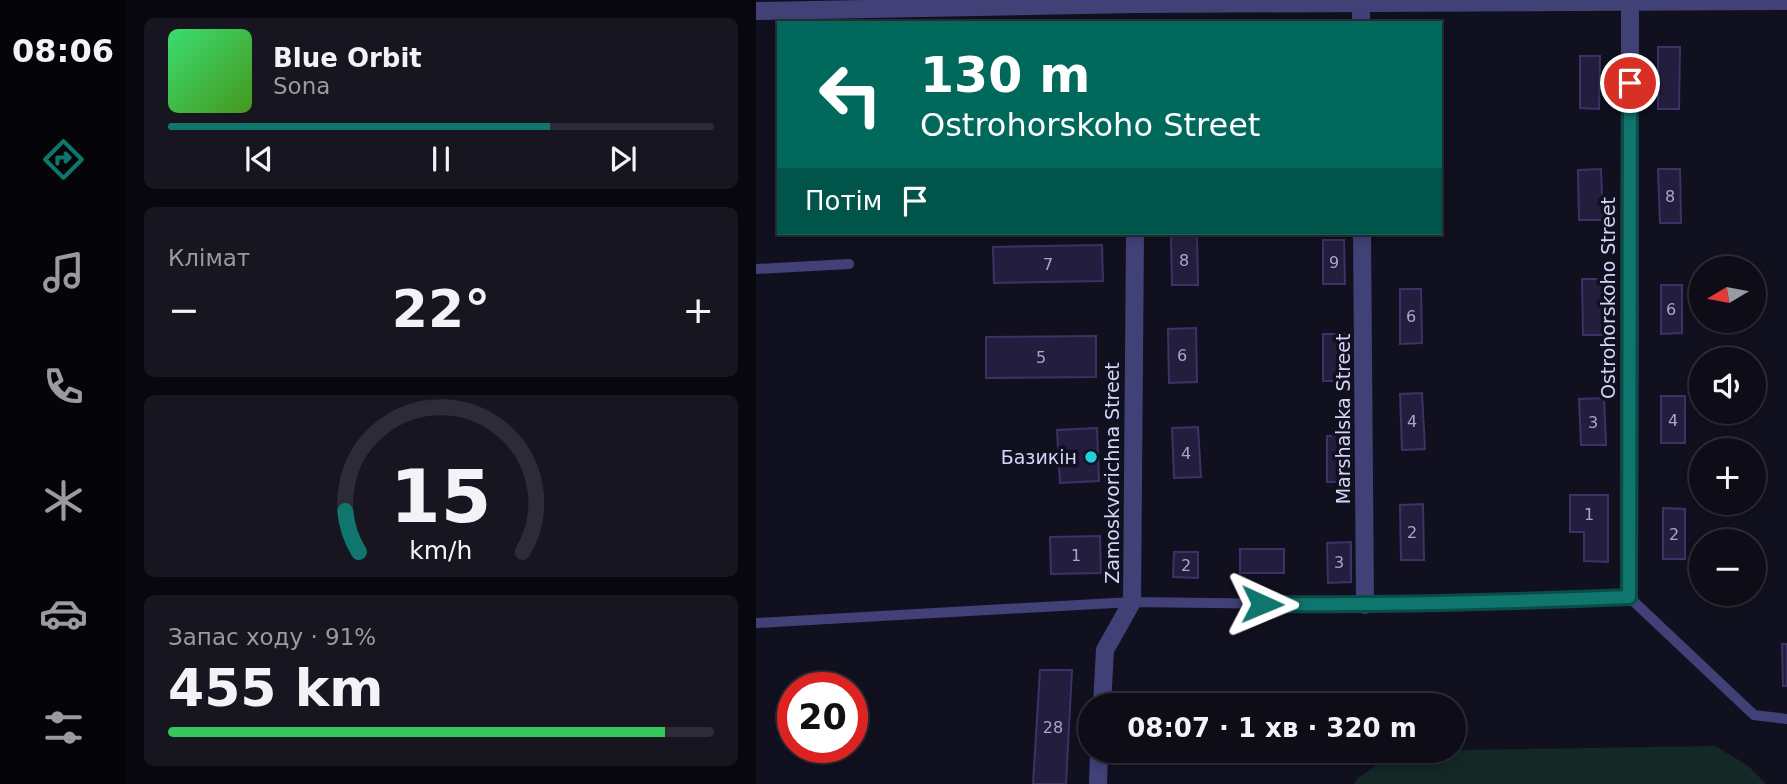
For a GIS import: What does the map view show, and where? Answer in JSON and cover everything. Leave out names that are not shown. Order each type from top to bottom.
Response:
[{"type":"street","points":[[1361,1],[1361,21]]},
{"type":"street","name":"Ostrohorskoho Street","points":[[1629,597],[1630,1]]},
{"type":"street","points":[[756,11],[813,5],[1787,1]]},
{"type":"street","points":[[1136,2],[1136,21]]},
{"type":"street","name":"Zamoskvorichna Street","points":[[1103,693],[1105,650],[1132,602],[1135,235]]},
{"type":"street","name":"Marshalska Street","points":[[1362,235],[1365,605]]},
{"type":"street","points":[[1097,784],[1098,763]]},
{"type":"lane","points":[[756,269],[849,264]]},
{"type":"lane","points":[[756,623],[1132,602],[1365,605],[1629,597],[1754,715],[1787,719]]},
{"type":"green space","points":[[1715,746],[1747,765],[1766,784],[1354,784],[1358,778],[1380,763],[1466,763],[1466,750]]},
{"type":"building","points":[[1658,47],[1680,47],[1679,109],[1658,109]]},
{"type":"building","points":[[1580,56],[1600,56],[1599,109],[1580,108]]},
{"type":"building","points":[[1601,169],[1603,220],[1579,220],[1578,170]]},
{"type":"building","points":[[1658,169],[1680,169],[1681,223],[1660,223]]},
{"type":"building","points":[[1171,236],[1197,236],[1198,285],[1172,285]]},
{"type":"building","points":[[1323,240],[1344,240],[1345,284],[1323,284]]},
{"type":"building","points":[[1102,245],[1103,281],[994,283],[993,247]]},
{"type":"building","points":[[1582,279],[1602,279],[1603,335],[1583,335]]},
{"type":"building","points":[[1661,285],[1682,285],[1682,333],[1661,334]]},
{"type":"building","points":[[1400,289],[1421,289],[1422,343],[1400,344]]},
{"type":"building","points":[[1196,328],[1197,382],[1169,383],[1168,329]]},
{"type":"building","points":[[1323,334],[1345,334],[1345,381],[1323,381]]},
{"type":"building","points":[[1096,336],[1096,377],[986,378],[986,337]]},
{"type":"building","points":[[1422,393],[1425,449],[1402,450],[1400,394]]},
{"type":"building","points":[[1661,396],[1685,396],[1685,443],[1661,443]]},
{"type":"building","points":[[1604,398],[1606,445],[1581,445],[1579,399]]},
{"type":"building","points":[[1198,427],[1201,477],[1174,478],[1172,428]]},
{"type":"building","points":[[1097,428],[1099,481],[1060,483],[1057,430]]},
{"type":"building","points":[[1327,436],[1347,436],[1346,482],[1327,482]]},
{"type":"building","points":[[1570,495],[1608,495],[1608,562],[1584,561],[1584,532],[1570,532]]},
{"type":"building","points":[[1423,504],[1424,560],[1401,560],[1400,505]]},
{"type":"building","points":[[1663,508],[1685,509],[1685,559],[1663,559]]},
{"type":"building","points":[[1100,536],[1101,573],[1051,574],[1050,537]]},
{"type":"building","points":[[1351,542],[1351,582],[1328,583],[1327,543]]},
{"type":"building","points":[[1240,549],[1284,549],[1284,573],[1240,573]]},
{"type":"building","points":[[1174,552],[1198,552],[1198,578],[1173,577]]},
{"type":"building","points":[[1782,644],[1787,644],[1787,686],[1783,686]]},
{"type":"building","points":[[1040,670],[1072,670],[1066,784],[1033,784]]},
{"type":"place","name":"Базикін","points":[[1091,457]]},
{"type":"route","points":[[1262,604],[1389,605],[1629,597],[1630,83]]}]
